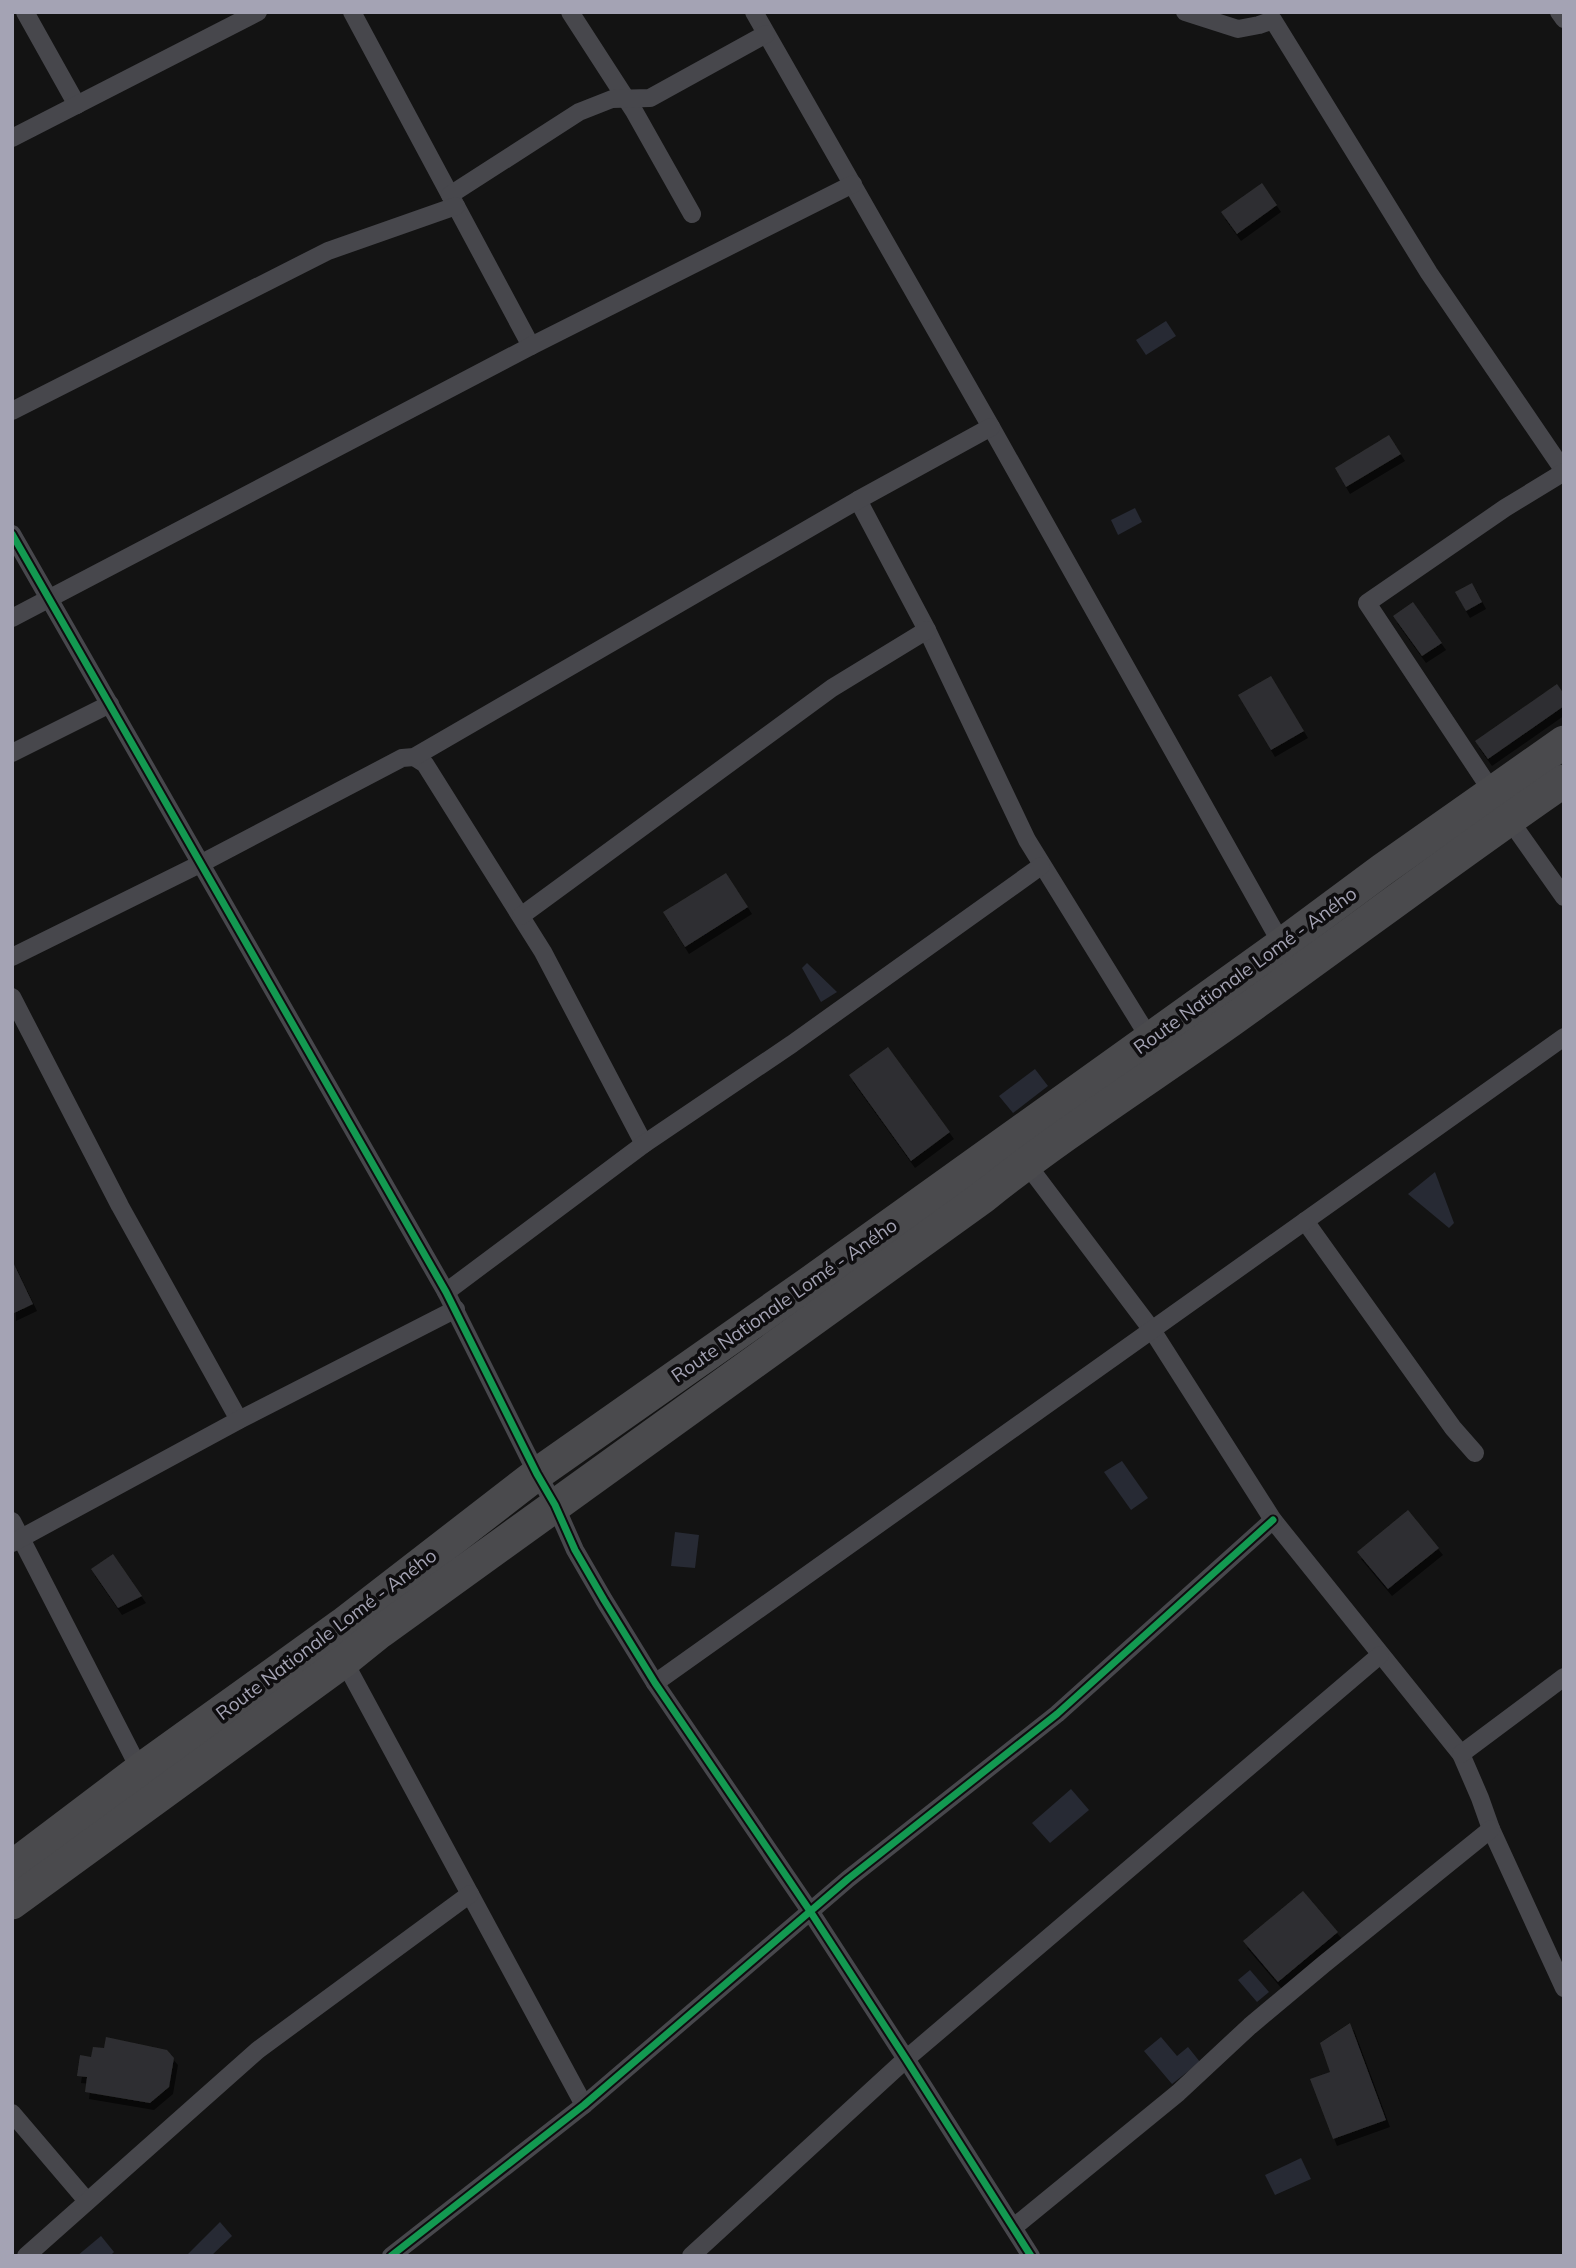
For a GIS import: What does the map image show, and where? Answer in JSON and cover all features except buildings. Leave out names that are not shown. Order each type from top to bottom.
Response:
[{"type":"highway","name":"Route Nationale Lomé - Aného","points":[[12,1903],[380,1632],[983,1197],[1290,958],[1501,806],[1564,742]]},
{"type":"highway","name":"Route Nationale Lomé - Aného","points":[[1501,806],[1564,782]]},
{"type":"highway","name":"Route Nationale Lomé - Aného","points":[[12,1867],[140,1770],[343,1624],[537,1474],[1150,1040],[1290,958]]},
{"type":"street","points":[[25,12],[77,105]]},
{"type":"street","points":[[12,138],[258,12]]},
{"type":"street","points":[[352,12],[531,346]]},
{"type":"street","points":[[570,12],[625,99],[692,214]]},
{"type":"street","points":[[754,12],[1290,958]]},
{"type":"street","points":[[1185,12],[1238,29],[1259,26],[1279,16],[1429,273],[1564,471],[1493,516],[1367,603],[1564,897]]},
{"type":"street","points":[[1559,12],[1564,19]]},
{"type":"street","points":[[12,411],[328,251],[453,201],[579,112],[604,101],[645,100],[655,96],[766,34]]},
{"type":"street","points":[[12,618],[531,346],[853,184]]},
{"type":"street","points":[[12,957],[202,863],[402,758],[414,757],[858,500],[991,427]]},
{"type":"street","points":[[858,500],[927,630],[1006,799],[1041,866],[1150,1040]]},
{"type":"street","points":[[12,534],[456,1309],[575,1550],[655,1683],[810,1911],[1014,2227],[1024,2254]]},
{"type":"street","points":[[522,916],[832,688],[927,630]]},
{"type":"street","points":[[12,753],[110,704]]},
{"type":"street","points":[[414,757],[425,764],[522,916],[562,986],[644,1144]]},
{"type":"street","points":[[446,1292],[644,1144],[792,1044],[1041,866]]},
{"type":"street","points":[[12,997],[120,1206],[239,1420]]},
{"type":"street","points":[[655,1683],[1564,1037]]},
{"type":"street","points":[[1026,1163],[1152,1330],[1273,1520],[1461,1754],[1491,1829],[1564,1988]]},
{"type":"street","points":[[1305,1221],[1452,1428],[1475,1453]]},
{"type":"street","points":[[17,1541],[239,1420],[456,1309]]},
{"type":"street","points":[[391,2256],[584,2105],[810,1911],[1057,1714],[1273,1520]]},
{"type":"street","points":[[12,1521],[17,1541],[140,1770]]},
{"type":"street","points":[[691,2256],[906,2059],[1380,1655]]},
{"type":"street","points":[[344,1661],[584,2105]]},
{"type":"street","points":[[1461,1754],[1564,1677]]},
{"type":"street","points":[[1014,2227],[1178,2093],[1250,2026],[1324,1964],[1491,1829]]},
{"type":"street","points":[[26,2256],[258,2050],[470,1894]]},
{"type":"street","points":[[12,2113],[87,2201]]},
{"type":"shaded area","points":[[1166,321],[1176,336],[1146,355],[1136,340]]},
{"type":"shaded area","points":[[1135,508],[1142,522],[1118,535],[1111,520]]},
{"type":"shaded area","points":[[807,963],[837,992],[821,1002],[802,968]]},
{"type":"shaded area","points":[[1035,1069],[1048,1086],[1013,1113],[999,1096]]},
{"type":"shaded area","points":[[1435,1172],[1454,1223],[1449,1228],[1408,1194]]},
{"type":"shaded area","points":[[1122,1461],[1148,1498],[1131,1510],[1104,1472]]},
{"type":"shaded area","points":[[675,1532],[699,1535],[695,1568],[671,1566]]},
{"type":"shaded area","points":[[1071,1789],[1089,1810],[1050,1843],[1032,1823]]},
{"type":"shaded area","points":[[1250,1970],[1269,1992],[1257,2002],[1238,1980]]},
{"type":"shaded area","points":[[1161,2037],[1177,2056],[1188,2047],[1200,2062],[1172,2084],[1144,2051]]},
{"type":"shaded area","points":[[1301,2158],[1311,2179],[1275,2195],[1265,2175]]},
{"type":"shaded area","points":[[220,2222],[232,2236],[211,2256],[186,2256]]},
{"type":"shaded area","points":[[101,2236],[114,2252],[110,2256],[77,2256]]},
{"type":"cycle path","points":[[12,534],[446,1292],[555,1505],[575,1550],[604,1600],[655,1683],[810,1911],[1031,2256]]},
{"type":"cycle path","points":[[391,2256],[584,2105],[848,1879],[1057,1714],[1273,1520]]}]
